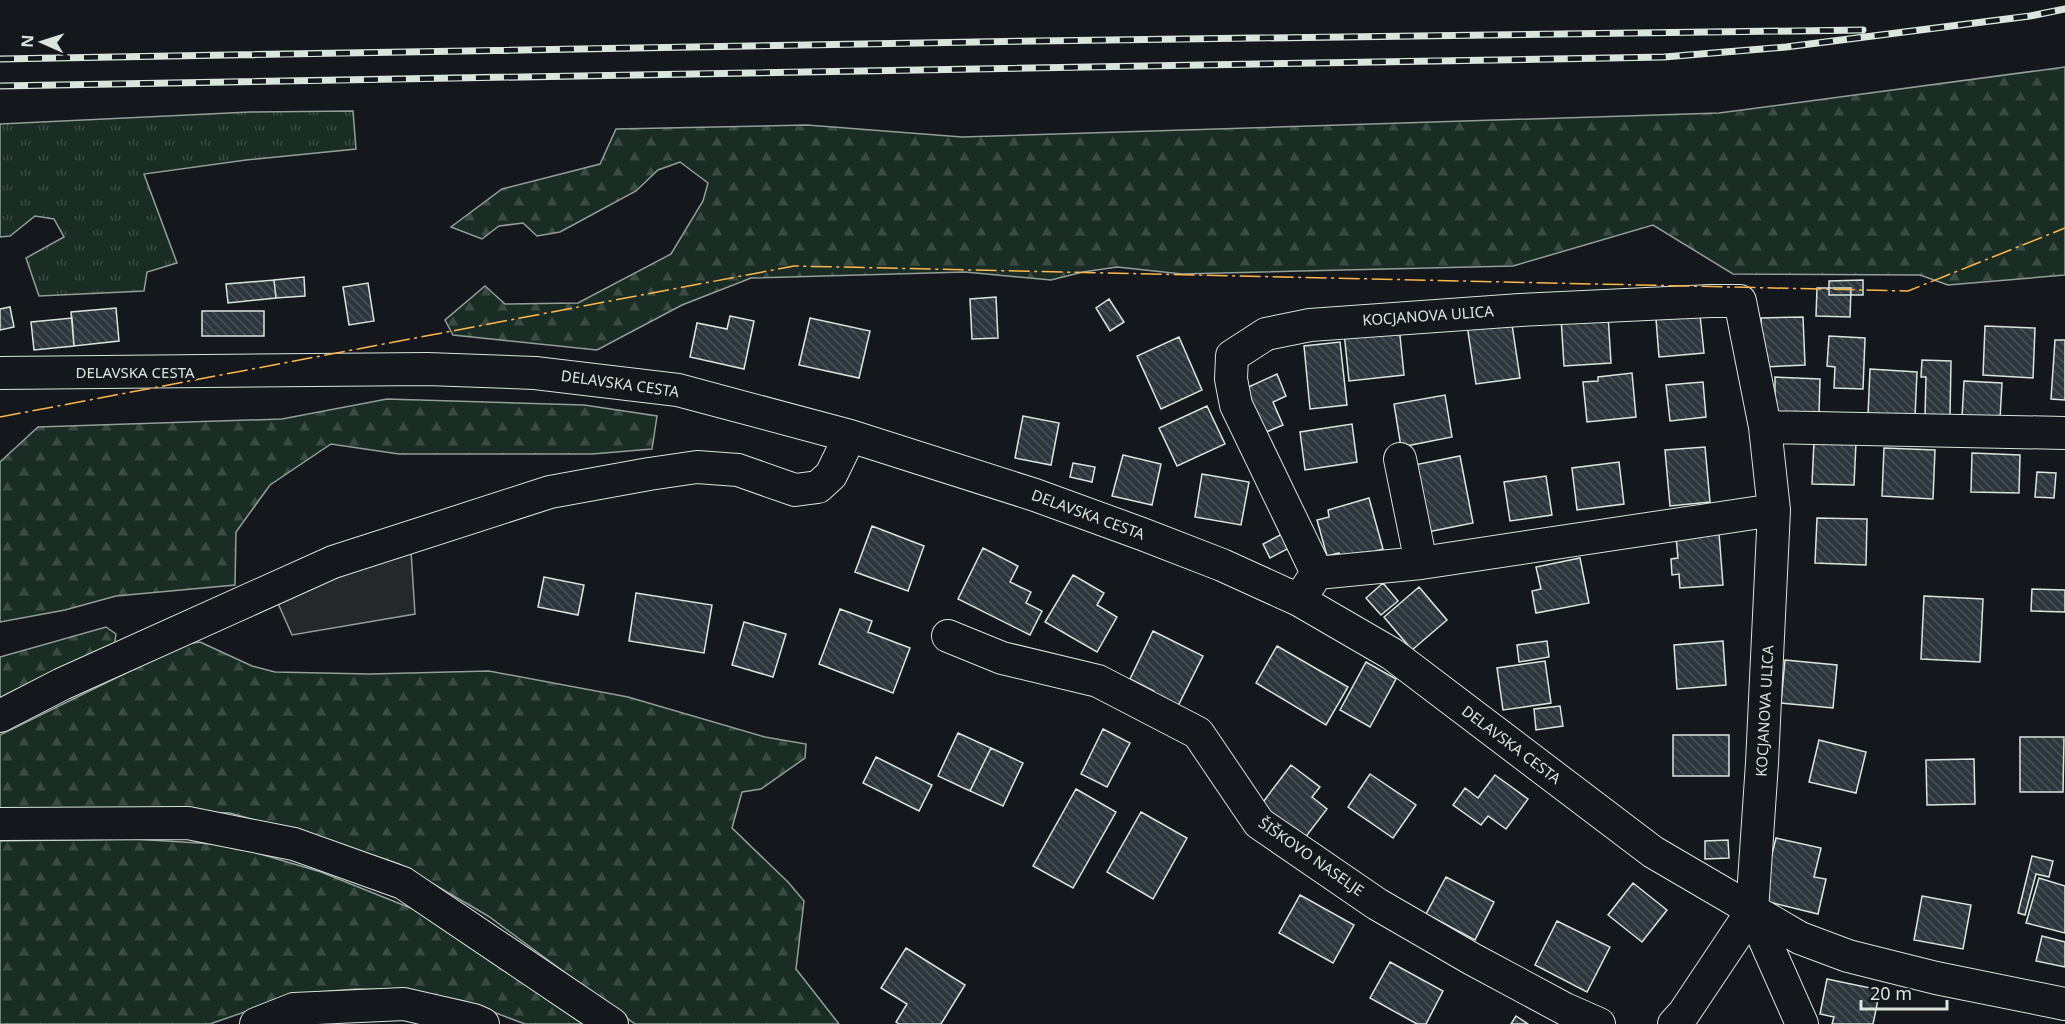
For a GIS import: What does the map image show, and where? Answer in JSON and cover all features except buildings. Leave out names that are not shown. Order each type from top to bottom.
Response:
[{"type":"street","name":"KOCJANOVA ULICA","points":[[1317,573],[1236,405],[1231,379],[1232,356],[1266,334],[1310,325],[1520,310],[1740,301],[1765,427],[1774,510],[1762,763],[1752,911]]},
{"type":"street","name":"DELAVSKA CESTA","points":[[0,373],[427,369],[535,373],[678,390],[850,436],[1035,495],[1131,530],[1222,565],[1299,600],[1392,654],[1653,852],[1800,938],[1848,956],[1936,978],[2065,1004]]},
{"type":"street","points":[[1765,427],[2065,432]]},
{"type":"street","points":[[0,716],[62,684],[333,562],[550,492],[649,474],[697,467],[738,471],[795,490],[818,487],[831,475],[850,436]]},
{"type":"street","points":[[1400,459],[1421,563]]},
{"type":"street","points":[[1299,600],[1317,573],[1421,563],[1774,510]]},
{"type":"street","name":"ŠIŠKOVO NASELJE","points":[[948,636],[1002,658],[1098,681],[1198,733],[1259,823],[1377,904],[1472,959],[1565,1009],[1599,1024]]},
{"type":"street","points":[[0,824],[188,823],[294,844],[403,883],[612,1024]]},
{"type":"street","points":[[1674,1024],[1684,1013],[1752,911]]},
{"type":"street","points":[[1752,911],[1802,1024]]},
{"type":"street","points":[[256,1024],[294,1009],[404,1004],[483,1024]]},
{"type":"green space","points":[[2065,67],[2065,275],[1948,285],[1920,275],[1733,274],[1653,225],[1513,266],[1182,274],[1117,267],[1051,280],[965,272],[751,278],[682,305],[597,350],[453,335],[445,320],[485,286],[505,304],[578,303],[671,254],[703,201],[708,183],[680,162],[658,170],[636,191],[560,232],[537,236],[523,223],[499,226],[482,239],[451,227],[502,189],[600,164],[616,129],[807,125],[962,137],[1719,113]]},
{"type":"green space","points":[[353,111],[356,149],[246,160],[144,174],[177,263],[147,272],[144,291],[39,296],[26,258],[64,237],[54,219],[35,216],[10,236],[0,237],[0,124],[250,112]]},
{"type":"green space","points":[[387,399],[584,405],[657,416],[652,449],[592,454],[399,454],[331,444],[270,485],[236,532],[235,585],[116,596],[65,610],[0,622],[0,462],[38,427],[282,419]]},
{"type":"green space","points":[[106,627],[116,634],[114,647],[0,699],[0,657]]},
{"type":"green space","points":[[200,642],[252,666],[275,672],[370,674],[489,671],[628,697],[765,737],[806,744],[805,758],[761,789],[742,792],[732,828],[788,882],[804,901],[796,969],[839,1024],[635,1024],[488,916],[399,864],[331,841],[230,813],[131,810],[0,813],[0,735],[136,668],[171,646]]},
{"type":"green space","points":[[134,839],[230,845],[321,872],[413,909],[583,1024],[525,1024],[464,1001],[408,990],[356,989],[318,992],[273,1002],[210,1024],[0,1024],[0,841]]},
{"type":"shaded area","points":[[411,551],[415,614],[292,635],[276,599]]},
{"type":"railway","points":[[0,86],[1664,57],[1786,47],[2030,16],[2065,9]]},
{"type":"railway","points":[[0,59],[1037,41],[1863,30]]},
{"type":"power","points":[[0,417],[794,266],[1908,291],[2065,228]]}]
